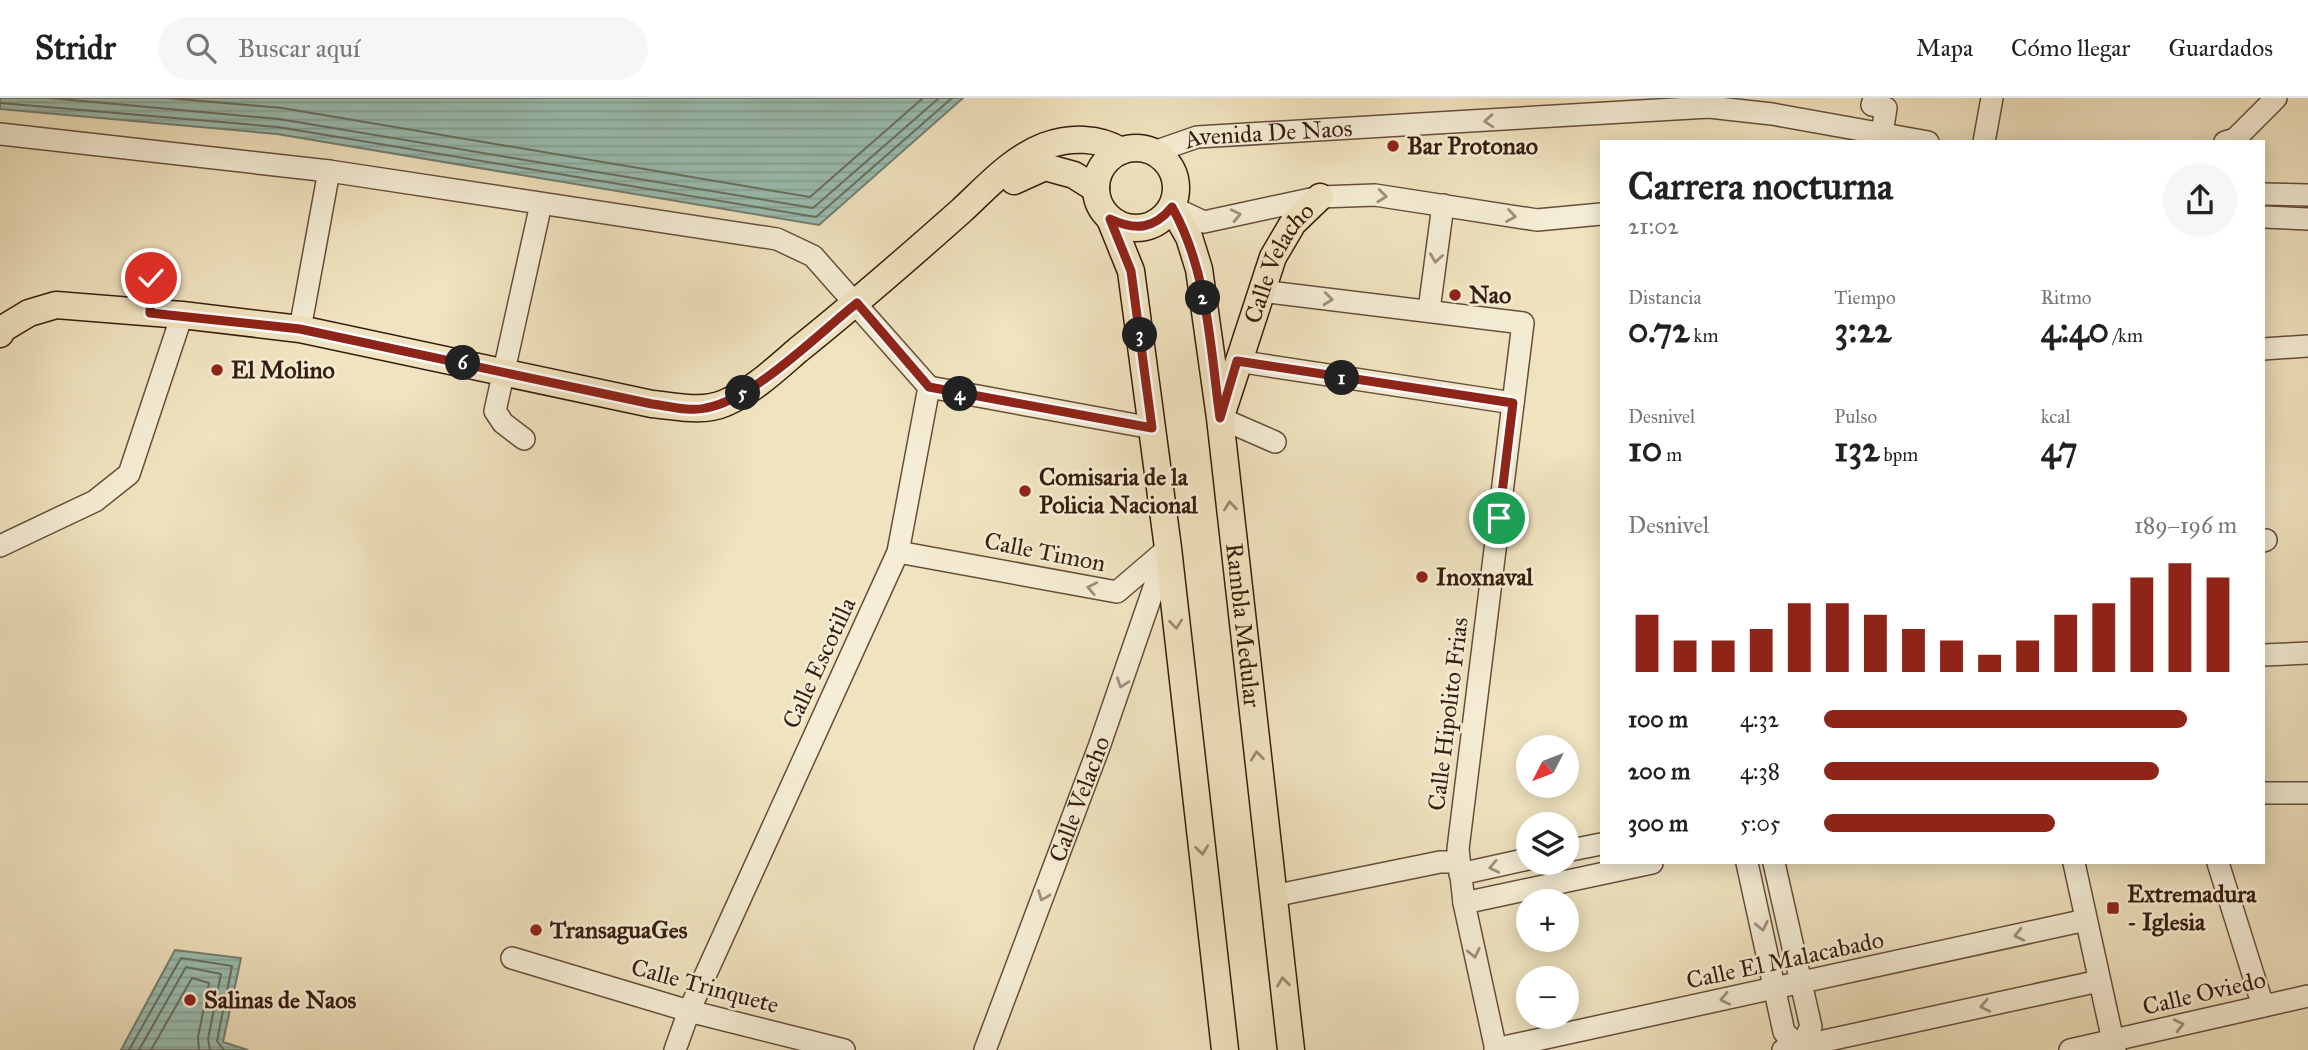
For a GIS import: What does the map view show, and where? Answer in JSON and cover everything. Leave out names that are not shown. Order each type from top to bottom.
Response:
[{"type":"main road","points":[[0,334],[4,328],[29,313],[56,305],[182,315],[300,329],[652,404],[702,409],[724,404],[748,391],[857,303],[988,184],[1024,158],[1056,143],[1077,140],[1106,141],[1121,151]]},
{"type":"main road","points":[[1110,219],[1133,228],[1142,228],[1163,218],[1172,207],[1177,193],[1176,179],[1169,166],[1154,152],[1141,148],[1121,151],[1101,167],[1096,189],[1101,207],[1110,219],[1131,271],[1168,548],[1225,1050]]},
{"type":"main road","points":[[972,201],[996,195],[1020,177],[1045,167],[1074,175],[1096,189]]},
{"type":"main road","name":"Calle Velacho","points":[[1220,418],[1273,257],[1293,222],[1320,197]]},
{"type":"main road","name":"Rambla Medular","points":[[1172,207],[1189,237],[1199,269],[1220,418],[1291,1050]]},
{"type":"street","points":[[1984,140],[1992,98]]},
{"type":"street","points":[[2233,140],[2276,98]]},
{"type":"street","points":[[1873,102],[1872,106],[1886,108],[1895,138]]},
{"type":"street","name":"Avenida De Naos","points":[[1154,152],[1197,136],[1494,121],[1724,103],[1895,138]]},
{"type":"street","points":[[0,134],[329,171],[777,239],[813,256],[929,387],[1152,428]]},
{"type":"street","points":[[300,329],[329,171]]},
{"type":"street","points":[[2268,193],[2308,195]]},
{"type":"street","points":[[1172,207],[1204,222],[1320,197],[1375,195],[1537,220],[1600,214]]},
{"type":"street","points":[[524,439],[503,423],[495,411],[541,204]]},
{"type":"street","points":[[1261,291],[1429,310],[1443,205]]},
{"type":"street","points":[[2265,217],[2308,219]]},
{"type":"street","points":[[150,313],[151,278]]},
{"type":"street","name":"Calle Hipolito Frias","points":[[1429,310],[1524,323],[1459,868],[1495,1049]]},
{"type":"street","points":[[0,545],[95,500],[129,474],[182,315]]},
{"type":"street","points":[[2265,349],[2308,346]]},
{"type":"street","points":[[1237,361],[1513,403]]},
{"type":"street","name":"Calle Escotilla","points":[[675,1050],[689,1011],[898,552],[929,387]]},
{"type":"street","points":[[1220,418],[1275,442]]},
{"type":"street","name":"Calle Timon","points":[[898,552],[1117,593],[1168,548]]},
{"type":"street","name":"Calle Velacho","points":[[985,1050],[1099,747],[1168,548]]},
{"type":"street","points":[[2265,655],[2308,653]]},
{"type":"street","points":[[2265,793],[2308,793]]},
{"type":"street","points":[[1579,848],[1600,844]]},
{"type":"street","points":[[1273,896],[1440,862],[1459,868],[1516,861]]},
{"type":"street","points":[[1464,903],[1647,864]]},
{"type":"street","points":[[1747,864],[1784,1032],[1795,1049]]},
{"type":"street","points":[[1774,864],[1811,1027],[1795,1049]]},
{"type":"street","points":[[2074,864],[2114,1045]]},
{"type":"street","points":[[2218,864],[2263,1006]]},
{"type":"street","name":"Calle El Malacabado","points":[[1495,1049],[2086,920]]},
{"type":"street","name":"Calle Trinquete","points":[[512,958],[689,1011],[844,1050]]},
{"type":"street","points":[[1795,1049],[1823,1046],[2099,981]]},
{"type":"street","name":"Calle Oviedo","points":[[2070,1050],[2114,1045],[2308,996]]},
{"type":"water","points":[[0,98],[963,98],[819,225],[277,134],[0,109]]},
{"type":"water","name":"Salinas de Naos","points":[[175,950],[241,958],[223,1042],[248,1050],[121,1050]]},
{"type":"place","name":"Bar Protonao","points":[[1393,146]]},
{"type":"place","name":"Nao","points":[[1455,295]]},
{"type":"place","name":"El Molino","points":[[217,370]]},
{"type":"place","name":"Comisaria de la Policia Nacional","points":[[1025,491]]},
{"type":"place","name":"Inoxnaval","points":[[1422,577]]},
{"type":"place","name":"Extremadura - Iglesia","points":[[2113,908]]},
{"type":"place","name":"TransaguaGes","points":[[536,930]]},
{"type":"place","name":"Salinas de Naos","points":[[190,1000]]},
{"type":"route","points":[[151,278],[150,313],[300,329],[652,404],[702,409],[724,404],[748,391],[857,303],[929,387],[1152,428],[1131,271],[1110,219],[1121,225],[1142,228],[1163,218],[1172,207],[1189,237],[1199,269],[1220,418],[1237,361],[1513,403],[1499,518]]}]
